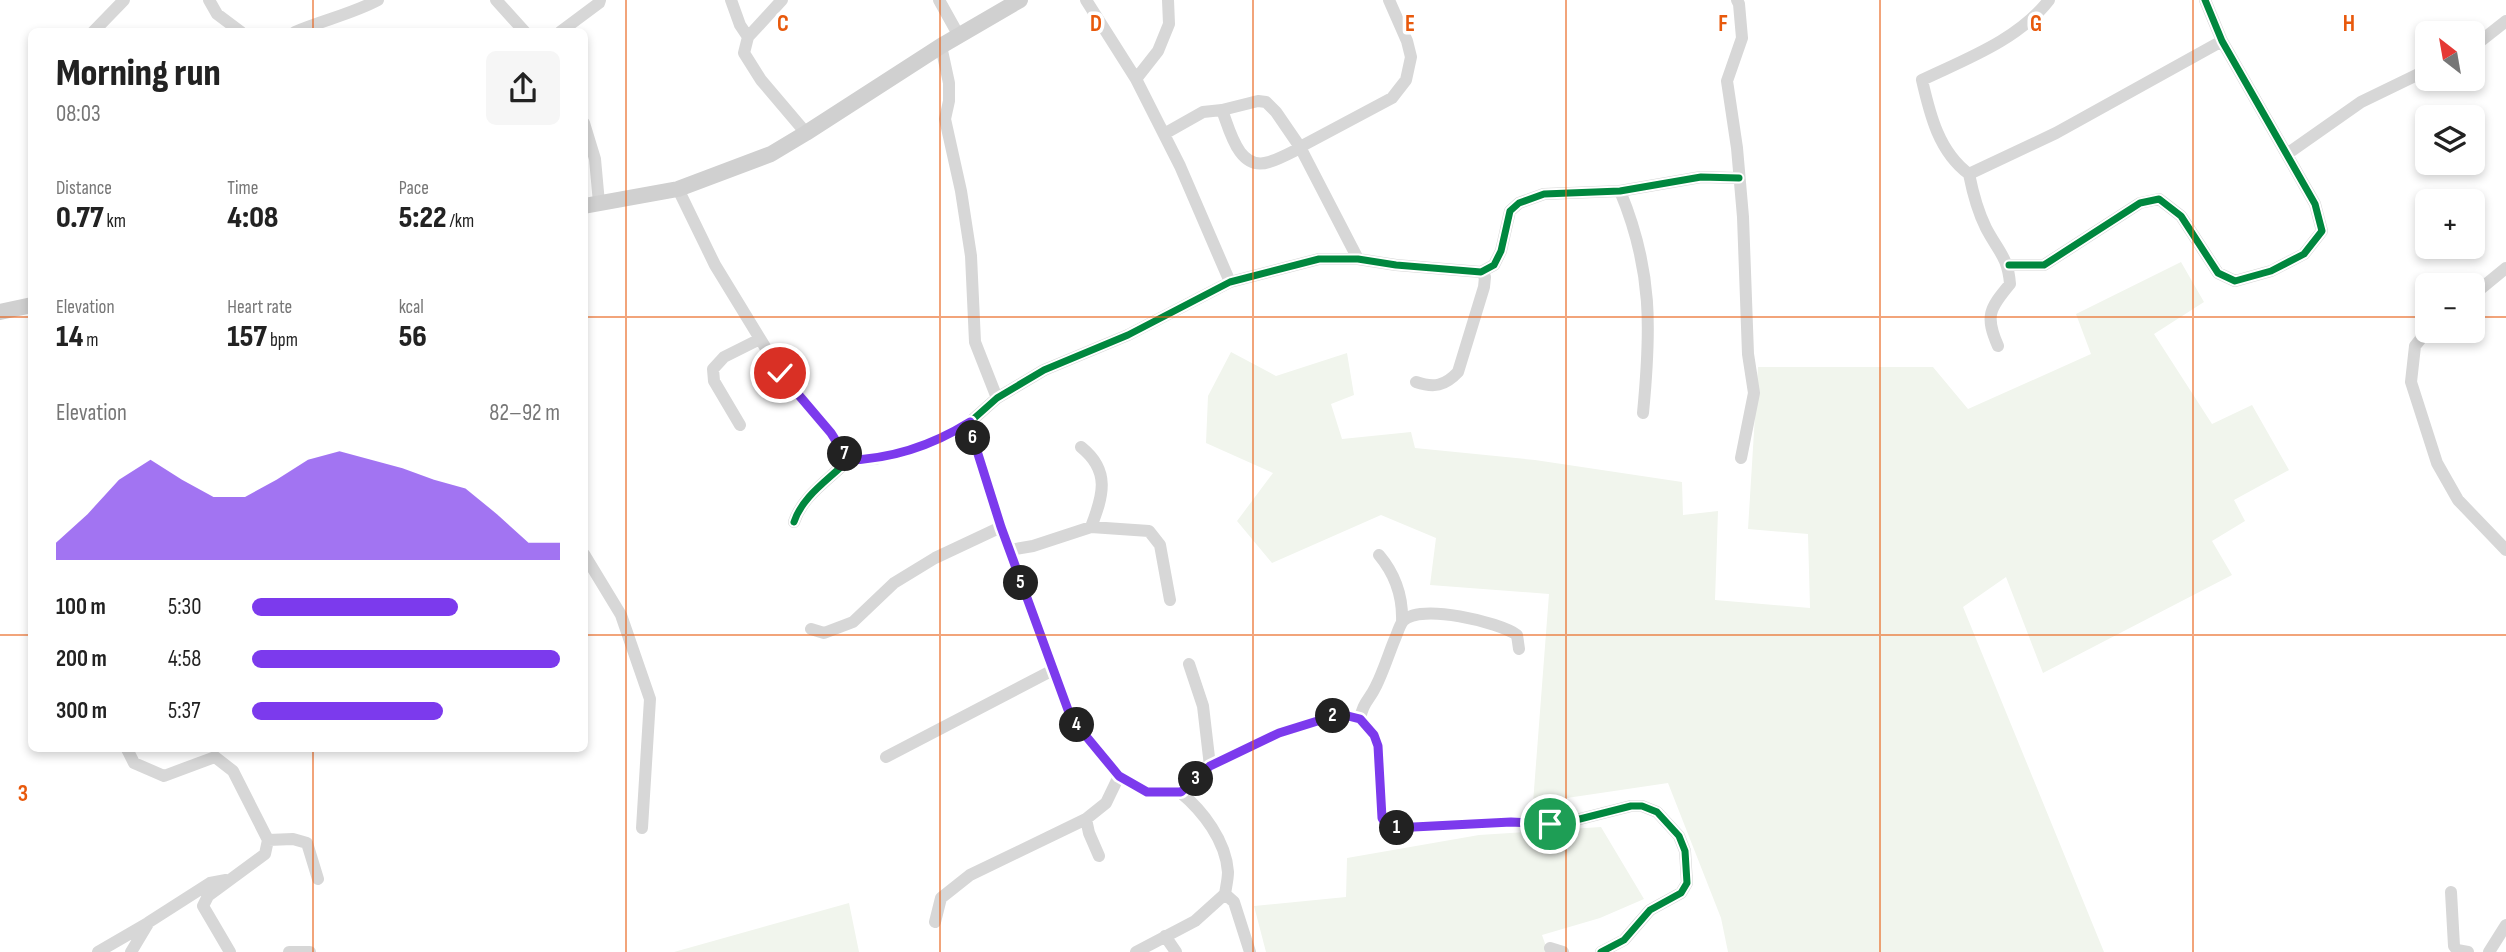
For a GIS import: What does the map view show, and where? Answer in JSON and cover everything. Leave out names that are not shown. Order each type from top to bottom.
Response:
[{"type":"street","points":[[97,28],[124,0]]},
{"type":"street","points":[[209,0],[216,14],[235,28]]},
{"type":"street","points":[[304,28],[325,19],[348,14],[378,0]]},
{"type":"street","points":[[496,0],[521,28]]},
{"type":"street","points":[[565,28],[600,0]]},
{"type":"street","points":[[731,0],[740,25],[748,37]]},
{"type":"street","points":[[782,0],[748,37],[744,53],[761,80],[806,133]]},
{"type":"street","points":[[939,0],[959,36]]},
{"type":"street","points":[[588,137],[594,159],[592,204],[678,189],[771,154],[941,46],[1020,0]]},
{"type":"street","points":[[1086,0],[1136,79],[1164,134],[1230,282]]},
{"type":"street","points":[[1136,79],[1158,51],[1169,24],[1168,0]]},
{"type":"street","points":[[1222,110],[1238,150],[1249,161],[1261,164],[1300,147],[1392,98],[1406,80],[1411,58],[1407,41],[1389,0]]},
{"type":"street","points":[[1737,0],[1742,38],[1727,81],[1737,148],[1743,217],[1748,354],[1754,393],[1741,458]]},
{"type":"street","points":[[1998,346],[1989,326],[1994,303],[2010,284],[2009,265],[1987,230],[1974,202],[1969,174],[1959,166],[1941,142],[1929,109],[1923,80],[1999,43],[2041,10],[2049,0]]},
{"type":"street","points":[[2009,265],[2043,265],[2140,203],[2159,200],[2181,216],[2218,274],[2235,281],[2271,271],[2304,254],[2322,231],[2315,204],[2222,41],[2205,0]]},
{"type":"street","points":[[2485,38],[2506,22]]},
{"type":"street","points":[[1969,174],[2056,133],[2222,41]]},
{"type":"street","points":[[941,46],[950,101],[945,119],[961,191],[971,256],[975,342],[997,398]]},
{"type":"street","points":[[2287,154],[2361,102],[2415,76]]},
{"type":"street","points":[[1164,134],[1203,112],[1246,103],[1266,102],[1276,111],[1300,147],[1358,259]]},
{"type":"street","points":[[794,522],[798,509],[848,460],[875,459],[922,446],[952,433],[970,422],[997,398],[1044,370],[1128,335],[1230,282],[1319,259],[1358,259],[1481,272],[1494,265],[1501,251],[1510,211],[1519,203],[1544,194],[1620,191],[1702,177],[1739,178]]},
{"type":"street","points":[[678,189],[715,265],[780,373],[831,433],[848,460]]},
{"type":"street","points":[[1620,191],[1634,228],[1647,292],[1650,333],[1643,413]]},
{"type":"street","points":[[2485,285],[2506,268]]},
{"type":"street","points":[[1416,382],[1438,386],[1450,381],[1458,372],[1484,287],[1485,276],[1481,272]]},
{"type":"street","points":[[0,312],[28,306]]},
{"type":"street","points":[[740,425],[714,381],[713,369],[724,357],[760,339]]},
{"type":"street","points":[[2417,343],[2411,382],[2437,463],[2458,500],[2506,550]]},
{"type":"street","points":[[970,422],[1001,527],[1071,718],[1119,776],[1147,792],[1181,792],[1210,766],[1279,733],[1340,714],[1360,719],[1374,735],[1378,746],[1382,818],[1387,826],[1394,828],[1568,822],[1632,806],[1642,806],[1657,812],[1679,835],[1685,851],[1687,883],[1681,893],[1650,910],[1624,940],[1601,952]]},
{"type":"street","points":[[1081,447],[1091,455],[1100,473],[1103,496],[1091,527]]},
{"type":"street","points":[[811,629],[824,633],[853,622],[894,583],[935,558],[1001,527]]},
{"type":"street","points":[[1010,550],[1033,546],[1091,527],[1149,531],[1160,545],[1170,600]]},
{"type":"street","points":[[1360,719],[1363,704],[1377,686],[1402,622],[1400,595],[1388,566],[1379,555]]},
{"type":"street","points":[[588,561],[621,615],[650,699],[642,828]]},
{"type":"street","points":[[1402,622],[1411,615],[1430,614],[1480,621],[1517,635],[1519,649]]},
{"type":"street","points":[[1188,664],[1203,706],[1210,766]]},
{"type":"street","points":[[886,757],[1053,670]]},
{"type":"street","points":[[128,752],[134,763],[164,776],[215,757],[233,771],[268,840],[265,854],[208,896],[203,906],[230,952]]},
{"type":"street","points":[[935,922],[941,898],[970,875],[1086,819],[1106,803],[1119,776]]},
{"type":"street","points":[[1136,952],[1195,921],[1225,894],[1228,871],[1219,841],[1206,816],[1181,792]]},
{"type":"street","points":[[1086,819],[1099,856]]},
{"type":"street","points":[[268,840],[293,839],[307,843],[318,879]]},
{"type":"street","points":[[98,952],[210,883],[230,880]]},
{"type":"street","points":[[2451,892],[2454,946],[2457,950],[2468,952]]},
{"type":"street","points":[[1225,894],[1234,902],[1250,952]]},
{"type":"street","points":[[131,952],[149,922]]},
{"type":"street","points":[[2489,952],[2506,925]]},
{"type":"street","points":[[1165,936],[1176,952]]},
{"type":"street","points":[[1550,948],[1563,952]]},
{"type":"street","points":[[289,952],[310,952]]},
{"type":"shaded area","points":[[2181,262],[2204,302],[2154,334],[2212,424],[2252,405],[2289,470],[2234,500],[2245,521],[2212,541],[2232,575],[2043,673],[2006,577],[1963,607],[2104,952],[1728,952],[1721,918],[1668,783],[1533,803],[1549,594],[1430,585],[1436,538],[1381,515],[1272,563],[1237,521],[1273,473],[1206,443],[1208,396],[1231,352],[1276,376],[1347,353],[1354,395],[1331,404],[1342,439],[1411,432],[1415,448],[1535,460],[1682,482],[1683,515],[1718,511],[1715,600],[1810,608],[1808,534],[1748,529],[1758,367],[1933,367],[1968,409],[2091,354],[2076,314]]},
{"type":"shaded area","points":[[1601,827],[1644,899],[1600,918],[1542,935],[1548,952],[1266,952],[1254,906],[1346,897],[1347,858],[1479,835]]},
{"type":"shaded area","points":[[849,903],[859,952],[674,952]]},
{"type":"cycle path","points":[[2009,265],[2044,265],[2140,203],[2159,199],[2181,216],[2218,273],[2235,281],[2271,271],[2304,254],[2322,231],[2315,204],[2222,41],[2205,0]]},
{"type":"cycle path","points":[[794,522],[810,496],[848,460],[875,459],[922,446],[952,433],[970,422],[997,398],[1044,370],[1128,335],[1230,282],[1319,259],[1358,259],[1481,272],[1494,265],[1501,251],[1510,211],[1519,203],[1544,194],[1620,191],[1701,177],[1739,178]]},
{"type":"cycle path","points":[[1180,792],[1210,766],[1279,733],[1340,714],[1360,719],[1374,735],[1378,746],[1382,818],[1387,826],[1394,828],[1568,822],[1631,806],[1642,806],[1657,812],[1679,836],[1685,851],[1687,883],[1681,893],[1650,910],[1624,940],[1601,952]]},
{"type":"route","points":[[780,373],[831,433],[848,460],[875,459],[922,446],[970,422],[1001,527],[1071,718],[1119,776],[1147,792],[1181,792],[1210,766],[1279,733],[1340,714],[1360,719],[1374,735],[1378,746],[1382,818],[1387,826],[1394,828],[1511,822],[1550,824]]}]
